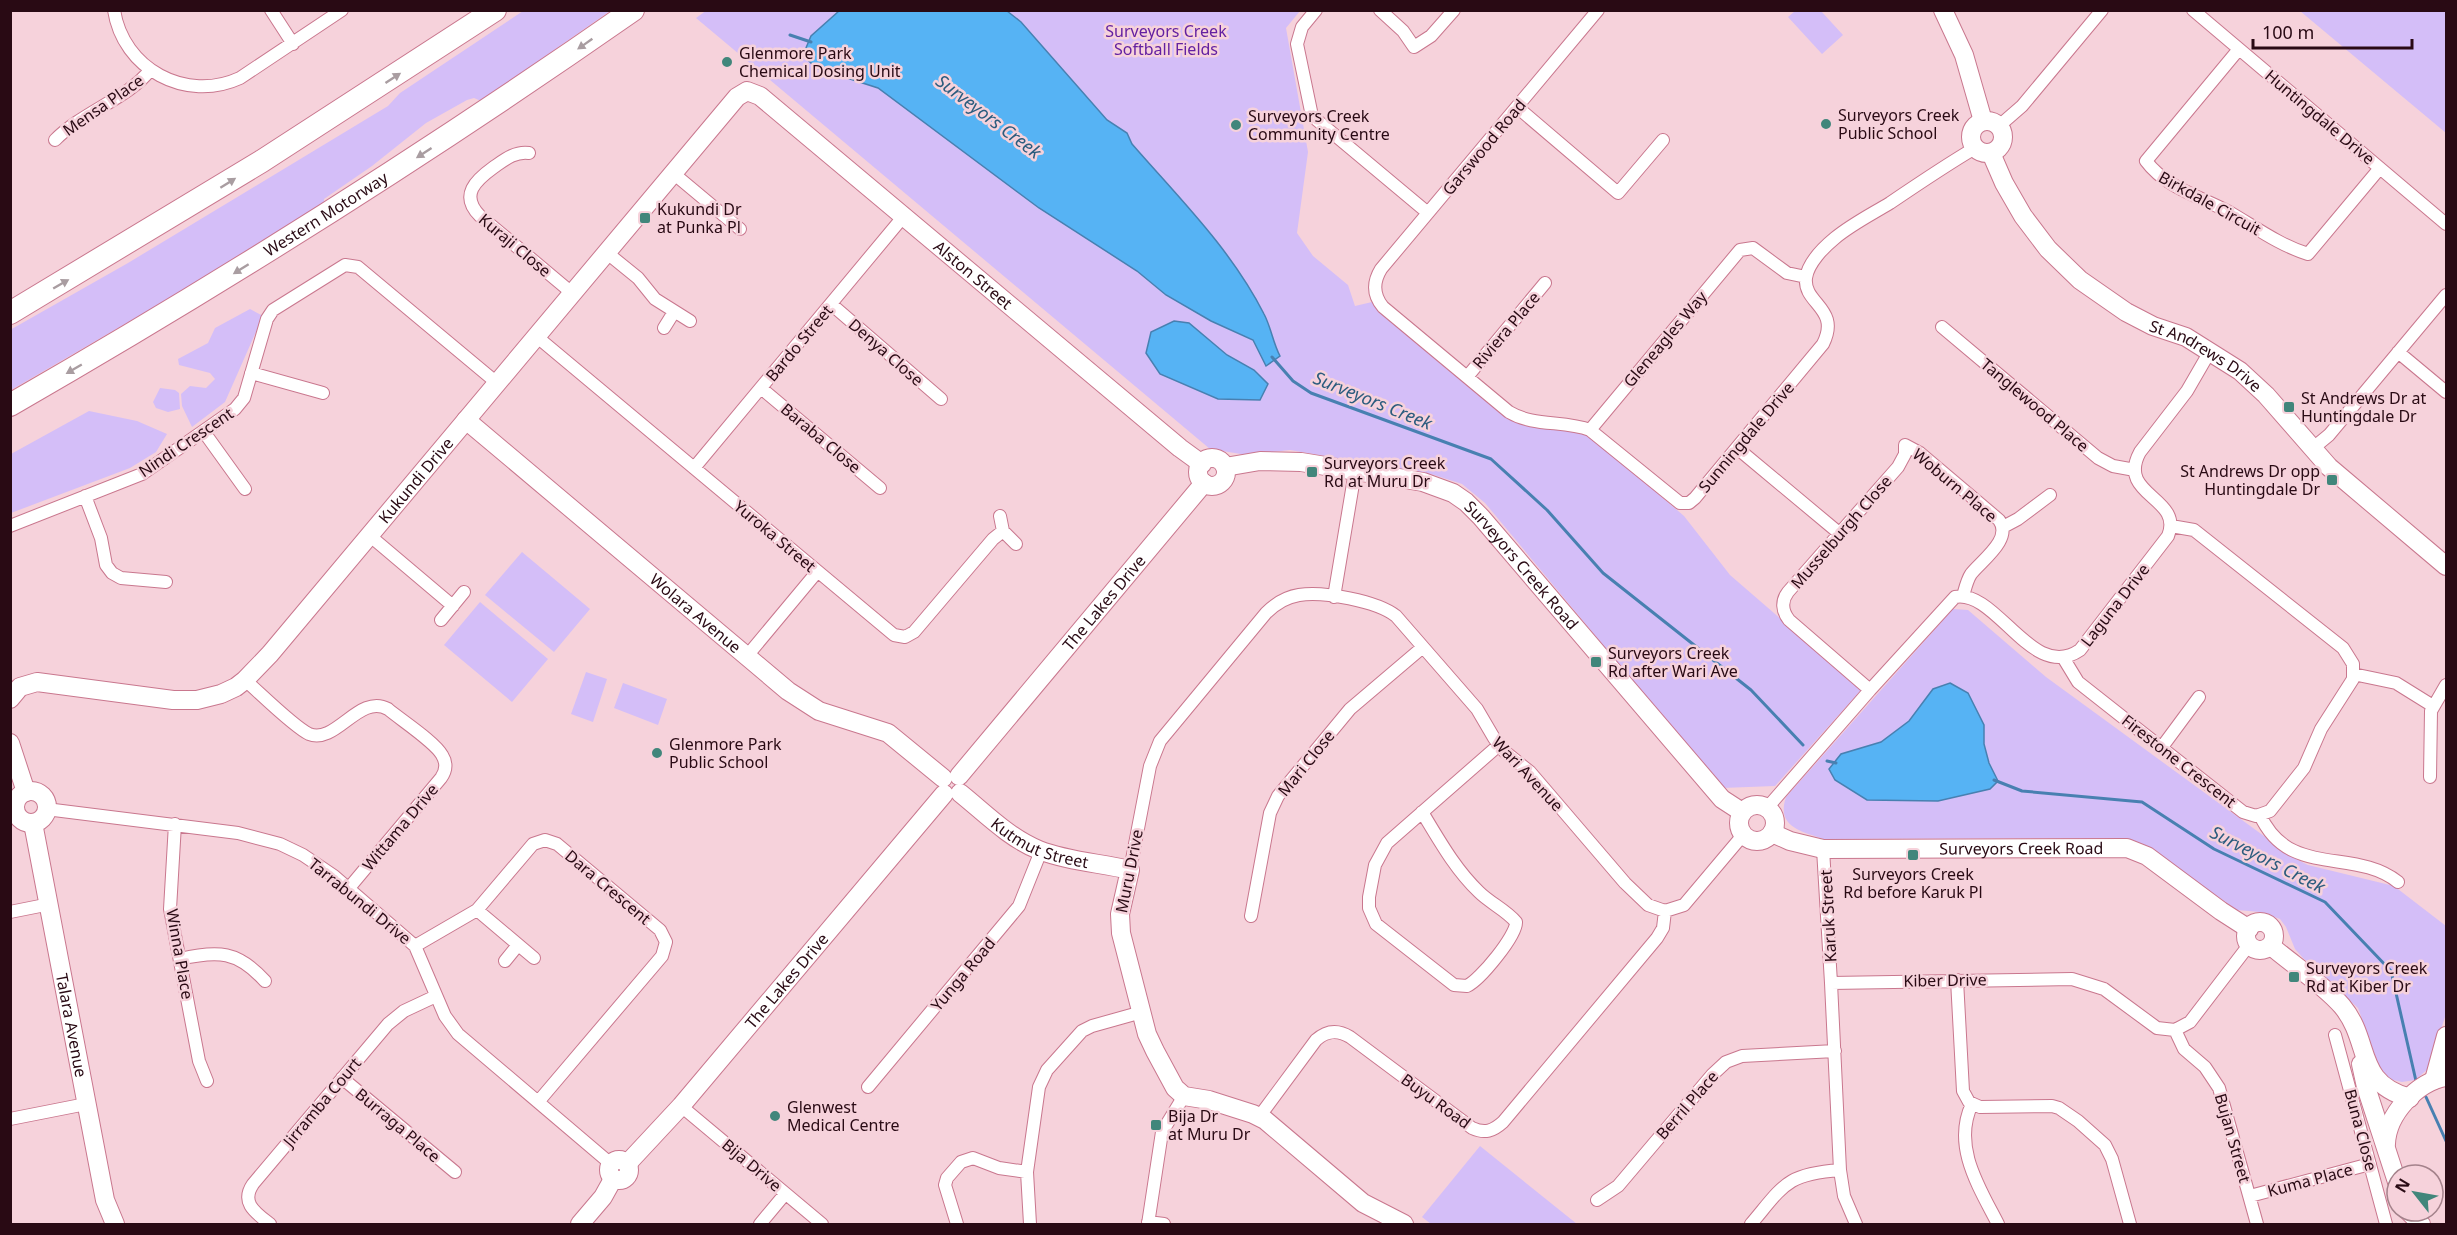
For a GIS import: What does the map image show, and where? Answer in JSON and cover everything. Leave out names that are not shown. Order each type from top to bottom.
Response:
[{"type":"highway","points":[[10,313],[262,162],[495,10]]},
{"type":"highway","name":"Western Motorway","points":[[10,405],[188,301],[353,199],[512,94],[633,10]]},
{"type":"street","points":[[114,10],[125,44],[136,58],[150,70],[172,82],[190,86],[212,86],[235,81],[342,10]]},
{"type":"street","points":[[271,10],[293,44]]},
{"type":"street","points":[[1316,10],[1300,31],[1297,44],[1312,116],[1428,213]]},
{"type":"street","points":[[1380,10],[1403,31],[1414,47],[1435,33],[1454,10]]},
{"type":"street","name":"Garswood Road","points":[[1375,286],[1382,269],[1598,10]]},
{"type":"street","points":[[1806,277],[1810,266],[1836,237],[1983,150],[2002,144],[2003,134],[1991,124],[1943,10]]},
{"type":"street","points":[[1983,150],[1971,135],[1975,126],[1991,124],[2022,105],[2102,10]]},
{"type":"street","name":"Huntingdale Drive","points":[[2193,10],[2446,224]]},
{"type":"street","name":"Birkdale Circuit","points":[[2239,49],[2146,161],[2154,172],[2269,236],[2308,254],[2380,168]]},
{"type":"street","name":"Mensa Place","points":[[55,140],[71,125],[139,82],[150,70]]},
{"type":"street","name":"Alston Street","points":[[744,92],[751,91],[760,96],[1171,441],[1202,464]]},
{"type":"street","name":"Kukundi Drive","points":[[13,690],[37,682],[187,701],[221,694],[245,680],[270,654],[606,252],[737,97],[744,92]]},
{"type":"street","points":[[1517,107],[1618,193],[1663,140]]},
{"type":"street","name":"St Andrews Drive","points":[[1983,150],[2023,216],[2048,249],[2080,280],[2126,312],[2153,326],[2186,337],[2232,365],[2254,383],[2336,473],[2443,559]]},
{"type":"street","name":"Kuraji Close","points":[[529,153],[522,152],[511,156],[480,177],[472,189],[471,202],[480,216],[572,293]]},
{"type":"street","points":[[673,173],[740,229]]},
{"type":"street","name":"Bardo Street","points":[[694,468],[903,217]]},
{"type":"street","name":"Gleneagles Way","points":[[1590,430],[1741,246],[1753,248],[1787,273],[1806,277]]},
{"type":"street","points":[[606,252],[638,278],[655,299],[690,321]]},
{"type":"street","name":"Nindi Crescent","points":[[10,526],[142,474],[239,406],[244,398],[267,319],[273,310],[340,266],[349,264],[358,267],[496,384]]},
{"type":"street","name":"Sunningdale Drive","points":[[1375,286],[1377,299],[1383,307],[1504,408],[1518,417],[1590,430],[1675,500],[1683,504],[1695,498],[1818,353],[1825,341],[1828,328],[1825,314],[1808,291],[1806,277]]},
{"type":"street","name":"Riviera Place","points":[[1467,377],[1545,283]]},
{"type":"street","points":[[2312,449],[2329,435],[2446,295]]},
{"type":"street","name":"Denya Close","points":[[831,303],[941,399]]},
{"type":"street","points":[[664,328],[674,312]]},
{"type":"street","name":"Tanglewood Place","points":[[1942,327],[2098,458],[2113,466],[2135,470]]},
{"type":"street","name":"Yuroka Street","points":[[536,336],[890,633],[905,637],[914,632],[993,539],[1003,531]]},
{"type":"street","points":[[2398,352],[2446,392]]},
{"type":"street","points":[[2209,353],[2187,391],[2140,452],[2135,470],[2137,480],[2142,488],[2164,508],[2171,526],[2194,530],[2343,648],[2351,658],[2353,674],[2350,684],[2321,729],[2304,768],[2273,808],[2260,815],[2272,835],[2296,854],[2377,869],[2398,882]]},
{"type":"street","points":[[251,373],[323,393]]},
{"type":"street","name":"Baraba Close","points":[[761,388],[880,488]]},
{"type":"street","name":"Wolara Avenue","points":[[466,420],[811,707],[825,714],[888,733],[951,785]]},
{"type":"street","points":[[204,432],[245,489]]},
{"type":"street","name":"Woburn Place","points":[[1905,445],[1920,453],[1999,520],[2003,527],[2001,539],[1971,575],[1963,596]]},
{"type":"street","name":"Musselburgh Close","points":[[1870,690],[1789,620],[1784,610],[1785,595],[1898,467],[1905,454],[1905,445]]},
{"type":"street","points":[[1737,448],[1839,533]]},
{"type":"street","points":[[1208,459],[1216,459],[1225,467],[1226,476],[1221,483],[1212,486],[1204,483],[1199,476],[1202,464],[1208,459]]},
{"type":"street","name":"Surveyors Creek Road","points":[[1225,467],[1260,461],[1301,462],[1423,482],[1453,492],[1466,502],[1722,799],[1742,812]]},
{"type":"street","points":[[1334,597],[1355,472]]},
{"type":"street","name":"The Lakes Drive","points":[[580,1224],[603,1197],[617,1169],[681,1106],[1204,483]]},
{"type":"street","name":"Woburn Place","points":[[2003,527],[2018,519],[2050,495]]},
{"type":"street","points":[[85,496],[101,538],[106,565],[112,573],[129,579],[166,582]]},
{"type":"street","points":[[1000,516],[1003,531],[1016,544]]},
{"type":"street","name":"Laguna Drive","points":[[1963,596],[1978,603],[2040,652],[2064,659],[2080,650],[2085,644],[2164,541],[2171,526]]},
{"type":"street","points":[[369,535],[453,606]]},
{"type":"street","points":[[747,656],[817,572]]},
{"type":"street","points":[[441,620],[464,592]]},
{"type":"street","name":"Muru Drive","points":[[1184,1096],[1175,1088],[1155,1051],[1120,926],[1150,766],[1164,735],[1271,608],[1283,600],[1299,595],[1334,597]]},
{"type":"street","points":[[1767,808],[1944,606],[1955,597],[1963,596]]},
{"type":"street","name":"Wari Avenue","points":[[1334,597],[1371,604],[1389,611],[1423,646],[1477,709],[1499,745],[1510,757],[1530,772],[1634,892],[1648,905],[1665,911]]},
{"type":"street","name":"Mari Close","points":[[1251,916],[1270,813],[1278,796],[1350,709],[1423,646]]},
{"type":"street","name":"Firestone Crescent","points":[[2064,659],[2078,682],[2243,812],[2260,815]]},
{"type":"street","points":[[2353,674],[2396,683],[2433,706]]},
{"type":"street","name":"Wittama Drive","points":[[245,680],[309,734],[324,734],[366,708],[380,705],[438,750],[444,759],[445,768],[441,778],[349,888]]},
{"type":"street","points":[[2430,777],[2430,717],[2433,706],[2446,685]]},
{"type":"street","points":[[2162,747],[2199,697]]},
{"type":"street","points":[[10,743],[17,802],[20,819],[33,823],[42,818],[46,809],[41,795],[17,802]]},
{"type":"street","points":[[1422,812],[1462,874],[1479,892],[1516,922],[1516,929],[1511,937],[1475,981],[1467,987],[1454,985],[1381,929],[1372,919],[1369,897],[1380,854],[1392,838],[1499,745]]},
{"type":"street","name":"Kutmut Street","points":[[951,785],[1010,834],[1041,850],[1130,870]]},
{"type":"street","points":[[1757,804],[1767,808],[1772,812],[1775,822],[1772,833],[1758,841],[1743,835],[1739,824],[1742,812],[1751,805],[1757,804]]},
{"type":"street","name":"Tarrabundi Drive","points":[[46,809],[238,833],[280,844],[318,864],[415,946],[445,1016],[458,1034],[617,1169]]},
{"type":"street","name":"Talara Avenue","points":[[33,823],[105,1200],[115,1224]]},
{"type":"street","name":"Winna Place","points":[[175,824],[170,909],[200,1061],[207,1081]]},
{"type":"street","name":"Surveyors Creek Road","points":[[1772,833],[1790,841],[1823,849],[2127,848],[2147,856],[2221,911],[2249,937]]},
{"type":"street","points":[[1665,911],[1680,907],[1688,900],[1743,835]]},
{"type":"street","name":"Dara Crescent","points":[[415,946],[477,910],[533,844],[541,840],[550,840],[557,844],[660,930],[665,938],[665,949],[662,956],[538,1102]]},
{"type":"street","name":"Karuk Street","points":[[1823,849],[1831,983]]},
{"type":"street","name":"Yunga Road","points":[[868,1087],[1019,906],[1041,850]]},
{"type":"street","points":[[10,912],[50,904]]},
{"type":"street","points":[[477,910],[534,958]]},
{"type":"street","name":"Buyu Road","points":[[1259,1117],[1316,1040],[1323,1035],[1335,1032],[1350,1037],[1472,1128],[1482,1132],[1493,1129],[1503,1122],[1658,938],[1663,928],[1665,911]]},
{"type":"street","points":[[2175,1030],[2190,1022],[2260,922],[2269,925],[2274,937],[2271,946]]},
{"type":"street","points":[[2249,937],[2260,950],[2271,946]]},
{"type":"street","points":[[505,961],[518,945]]},
{"type":"street","points":[[2271,946],[2336,1000],[2347,1012],[2369,1067],[2378,1083],[2393,1093],[2410,1098]]},
{"type":"street","points":[[180,959],[211,954],[238,958],[252,967],[265,981]]},
{"type":"street","name":"Kiber Drive","points":[[1831,983],[2060,978],[2084,982],[2112,994],[2154,1026],[2165,1030],[2175,1030]]},
{"type":"street","points":[[1958,980],[1963,1091],[1966,1099],[1980,1107],[2052,1106],[2078,1121],[2100,1140],[2112,1159],[2130,1224]]},
{"type":"street","points":[[1831,983],[1840,1170],[1844,1196],[1856,1224]]},
{"type":"street","name":"Jirramba Court","points":[[270,1224],[251,1208],[248,1198],[250,1188],[392,1020],[404,1011],[436,996]]},
{"type":"street","points":[[1030,1224],[1027,1172],[1040,1087],[1047,1070],[1082,1031],[1142,1011]]},
{"type":"street","name":"Bujan Street","points":[[2175,1030],[2184,1049],[2208,1070],[2219,1088],[2257,1224]]},
{"type":"street","points":[[2355,1030],[2366,1087],[2391,1163]]},
{"type":"street","name":"Buna Close","points":[[2335,1035],[2386,1224]]},
{"type":"street","points":[[2386,1149],[2389,1123],[2410,1098],[2440,1078],[2446,1036]]},
{"type":"street","name":"Berril Place","points":[[1597,1200],[1618,1186],[1712,1075],[1726,1062],[1747,1056],[1835,1051]]},
{"type":"street","name":"Burraga Place","points":[[342,1078],[455,1172]]},
{"type":"street","points":[[1164,1224],[1148,1223],[1162,1132],[1184,1096],[1209,1100],[1259,1117],[1363,1203],[1404,1224]]},
{"type":"street","points":[[10,1119],[86,1104]]},
{"type":"street","points":[[1972,1104],[1965,1125],[1967,1155],[1972,1173],[1998,1224]]},
{"type":"street","name":"Bija Drive","points":[[681,1106],[822,1224]]},
{"type":"street","points":[[957,1224],[945,1185],[947,1178],[962,1162],[970,1158],[999,1168],[1027,1172]]},
{"type":"street","name":"Kuma Place","points":[[2250,1196],[2370,1164]]},
{"type":"street","points":[[1751,1224],[1779,1191],[1794,1179],[1810,1173],[1840,1170]]},
{"type":"street","points":[[760,1224],[785,1194]]},
{"type":"green space","name":"Surveyors Creek Softball Fields","points":[[707,10],[1300,11],[1286,28],[1308,152],[1297,233],[1313,256],[1348,285],[1355,306],[1372,302],[1507,417],[1588,434],[1684,516],[1730,575],[1862,689],[1775,786],[1722,788],[1485,503],[1462,484],[1434,475],[1290,450],[1247,455],[1210,449],[696,18]]},
{"type":"green space","points":[[523,11],[610,11],[481,101],[474,98],[467,100],[426,123],[372,166],[324,199],[324,203],[168,299],[11,390],[10,330],[128,263],[388,106],[400,93]]},
{"type":"green space","points":[[1795,11],[1821,11],[1843,35],[1822,54],[1788,17]]},
{"type":"green space","points":[[2300,11],[2446,11],[2446,133]]},
{"type":"green space","points":[[250,309],[263,316],[225,402],[192,427],[182,406],[181,394],[190,386],[206,388],[215,379],[210,373],[179,365],[178,359],[208,343],[215,328]]},
{"type":"green space","points":[[160,388],[175,390],[179,393],[180,409],[168,412],[156,408],[153,402]]},
{"type":"green space","points":[[89,411],[137,421],[167,434],[156,452],[130,468],[11,513],[11,454]]},
{"type":"green space","points":[[522,552],[590,609],[554,652],[485,595]]},
{"type":"green space","points":[[480,602],[548,659],[512,702],[444,645]]},
{"type":"green space","points":[[1953,609],[1968,610],[2046,677],[2294,858],[2308,865],[2394,886],[2446,926],[2446,1014],[2428,1069],[2415,1080],[2402,1082],[2389,1079],[2379,1066],[2358,1008],[2295,949],[2280,919],[2260,912],[2237,910],[2143,844],[2124,838],[1823,839],[1792,826],[1784,815],[1786,797]]},
{"type":"green space","points":[[586,672],[607,679],[593,722],[571,714]]},
{"type":"green space","points":[[623,683],[667,699],[658,725],[614,708]]},
{"type":"green space","points":[[1480,1146],[1577,1224],[1431,1224],[1422,1217]]},
{"type":"water","points":[[839,11],[1007,11],[1021,22],[1107,120],[1127,133],[1132,144],[1220,246],[1251,290],[1264,314],[1280,356],[1266,366],[1253,340],[1211,321],[1166,295],[1137,271],[1039,208],[878,88],[816,68],[803,55],[811,36]]},
{"type":"water","points":[[1174,321],[1189,323],[1227,355],[1254,370],[1268,384],[1260,400],[1218,399],[1160,374],[1146,353],[1151,332]]},
{"type":"water","points":[[1950,683],[1968,693],[1984,725],[1984,744],[1989,763],[1998,781],[1990,789],[1938,801],[1867,800],[1835,780],[1829,769],[1841,754],[1881,742],[1909,721],[1933,689]]},
{"type":"waterway","name":"Surveyors Creek","points":[[790,35],[811,42]]},
{"type":"waterway","name":"Surveyors Creek","points":[[1272,357],[1293,381],[1311,393],[1491,459],[1547,510],[1603,573],[1751,690],[1803,745]]},
{"type":"waterway","name":"Surveyors Creek","points":[[1827,761],[1836,763]]},
{"type":"waterway","name":"Surveyors Creek","points":[[1994,780],[2022,791],[2142,802],[2214,849],[2325,902],[2391,971],[2416,1081]]},
{"type":"waterway","name":"Surveyors Creek","points":[[2426,1097],[2446,1141]]},
{"type":"place","name":"Glenmore Park Chemical Dosing Unit","points":[[727,62]]},
{"type":"place","name":"Surveyors Creek Public School","points":[[1826,124]]},
{"type":"place","name":"Surveyors Creek Community Centre","points":[[1236,125]]},
{"type":"place","name":"Kukundi Dr at Punka Pl","points":[[645,218]]},
{"type":"place","name":"St Andrews Dr at Huntingdale Dr","points":[[2289,407]]},
{"type":"place","name":"Surveyors Creek Rd at Muru Dr","points":[[1312,472]]},
{"type":"place","name":"St Andrews Dr opp Huntingdale Dr","points":[[2332,480]]},
{"type":"place","name":"Surveyors Creek Rd after Wari Ave","points":[[1596,662]]},
{"type":"place","name":"Glenmore Park Public School","points":[[657,753]]},
{"type":"place","name":"Surveyors Creek Rd before Karuk Pl","points":[[1913,855]]},
{"type":"place","name":"Surveyors Creek Rd at Kiber Dr","points":[[2294,977]]},
{"type":"place","name":"Glenwest Medical Centre","points":[[775,1116]]},
{"type":"place","name":"Bija Dr at Muru Dr","points":[[1156,1125]]}]
